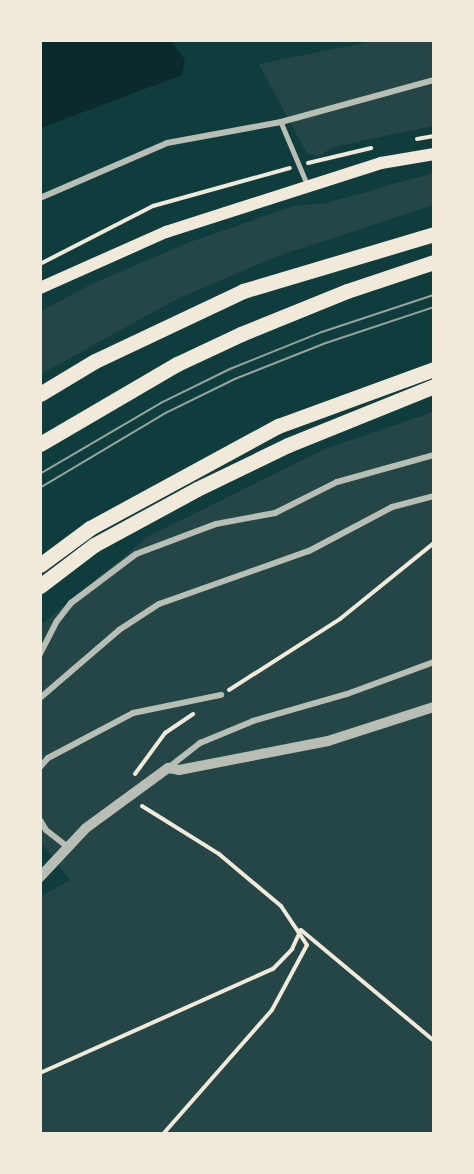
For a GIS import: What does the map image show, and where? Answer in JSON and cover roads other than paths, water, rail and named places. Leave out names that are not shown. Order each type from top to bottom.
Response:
[{"type":"main road","points":[[40,288],[166,232],[381,163],[434,154]]},
{"type":"main road","points":[[40,394],[95,361],[243,291],[434,234]]},
{"type":"main road","points":[[40,444],[169,369],[241,334],[347,291],[434,262]]},
{"type":"main road","points":[[40,566],[90,528],[278,426],[434,369]]},
{"type":"main road","points":[[40,586],[94,545],[197,489],[288,445],[434,386]]},
{"type":"street","points":[[40,198],[167,143],[281,122],[434,80]]},
{"type":"street","points":[[40,654],[57,621],[71,603],[135,554],[216,524],[275,513],[337,482],[434,455]]},
{"type":"street","points":[[40,698],[119,630],[159,604],[309,551],[392,507],[434,496]]},
{"type":"street","points":[[40,878],[86,828],[200,743],[253,721],[348,694],[434,662]]},
{"type":"street","points":[[40,767],[56,753],[133,713],[221,695]]},
{"type":"street","points":[[168,768],[179,770],[328,741],[434,707]]},
{"type":"street","points":[[40,820],[46,830],[69,848]]},
{"type":"lane","points":[[281,122],[301,165],[308,187]]},
{"type":"tram line","points":[[40,474],[161,403],[230,369],[322,332],[434,295]]},
{"type":"tram line","points":[[40,488],[166,413],[235,379],[326,343],[434,307]]}]
